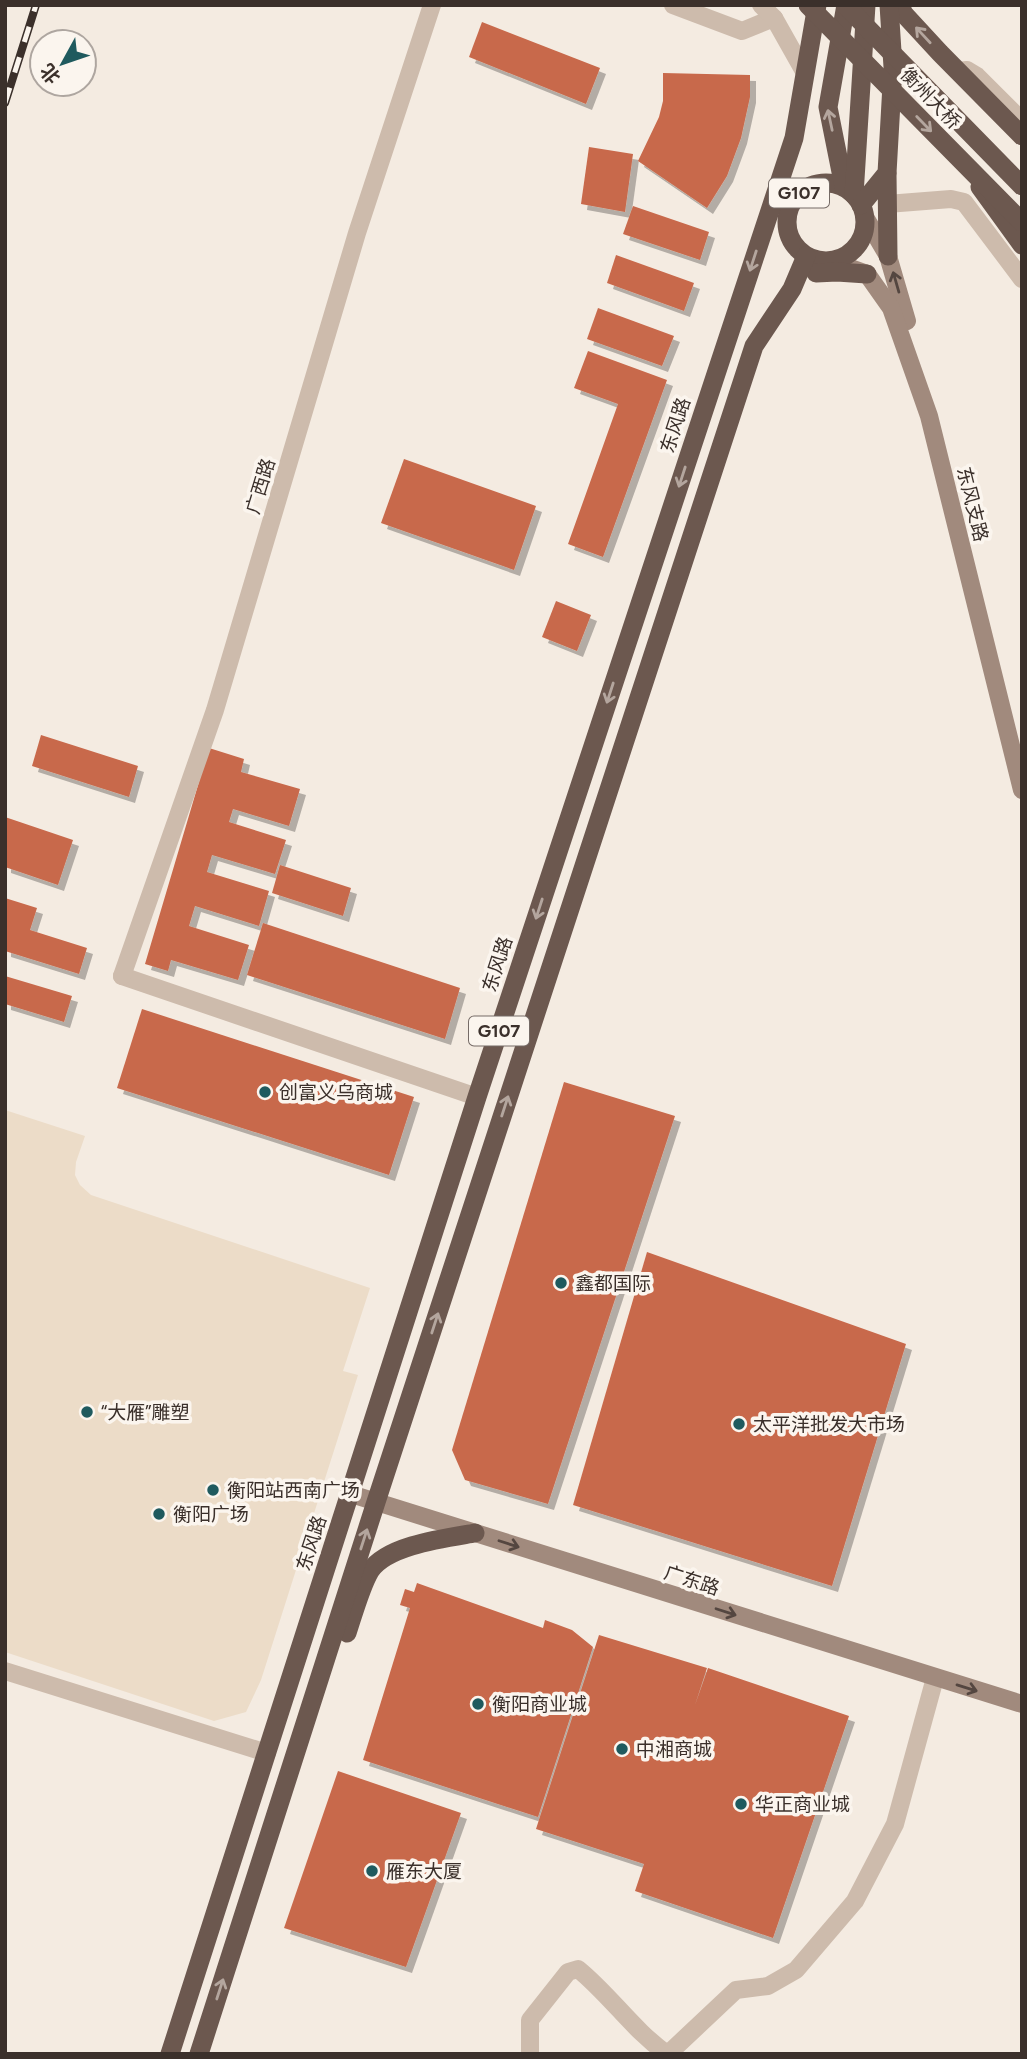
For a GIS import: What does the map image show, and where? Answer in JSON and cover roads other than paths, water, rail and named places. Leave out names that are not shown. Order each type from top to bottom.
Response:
[{"type":"highway","name":"衡州大桥","points":[[808,5],[1022,222]]},
{"type":"highway","name":"东风路","points":[[170,2054],[477,1097],[794,138],[817,5]]},
{"type":"highway","name":"衡州大桥","points":[[846,5],[1022,186]]},
{"type":"highway","name":"G107","points":[[846,5],[828,107],[856,201]]},
{"type":"highway","points":[[806,256],[831,261],[843,257],[860,241],[864,229],[856,201],[866,5]]},
{"type":"highway","points":[[888,256],[887,173],[893,67],[889,5]]},
{"type":"highway","points":[[901,5],[904,14],[1022,136]]},
{"type":"highway","name":"G107","points":[[199,2054],[376,1502],[754,346],[792,289],[806,256],[798,249],[788,231],[787,220],[792,202],[794,138]]},
{"type":"highway","points":[[961,161],[1022,246]]},
{"type":"highway","points":[[856,201],[887,173]]},
{"type":"highway","name":"G107","points":[[763,230],[799,193],[819,183],[832,183],[856,201]]},
{"type":"highway","points":[[792,289],[812,273],[867,274]]},
{"type":"highway","points":[[291,1766],[335,1667],[369,1572],[381,1558],[422,1542],[475,1533]]},
{"type":"main road","name":"东风支路","points":[[856,201],[888,256],[937,412],[1022,750]]},
{"type":"main road","points":[[831,261],[867,274]]},
{"type":"main road","name":"东风支路","points":[[867,274],[891,308],[929,415],[1022,790]]},
{"type":"main road","name":"广东路","points":[[351,1494],[1022,1704]]},
{"type":"street","name":"广西路","points":[[432,5],[357,233],[215,710],[122,976],[477,1097]]},
{"type":"street","points":[[673,5],[742,32],[767,12],[805,73]]},
{"type":"street","points":[[958,71],[967,70],[977,76],[1022,121]]},
{"type":"street","points":[[887,204],[951,199],[964,202],[1022,279]]},
{"type":"street","points":[[5,1671],[267,1753]]},
{"type":"street","points":[[530,2054],[530,2020],[568,1972],[578,1969],[648,2040],[668,2054],[736,1990],[768,1986],[796,1970],[855,1901],[895,1825],[935,1678]]},
{"type":"railway","points":[[5,103],[36,5]]},
{"type":"place","name":"创富义乌商城","points":[[265,1092]]},
{"type":"place","name":"鑫都国际","points":[[561,1283]]},
{"type":"place","name":"“大雁”雕塑","points":[[87,1412]]},
{"type":"place","name":"太平洋批发大市场","points":[[739,1424]]},
{"type":"place","name":"衡阳站西南广场","points":[[213,1490]]},
{"type":"place","name":"衡阳广场","points":[[159,1514]]},
{"type":"place","name":"衡阳商业城","points":[[478,1704]]},
{"type":"place","name":"中湘商城","points":[[622,1749]]},
{"type":"place","name":"华正商业城","points":[[741,1804]]},
{"type":"place","name":"雁东大厦","points":[[372,1871]]}]
